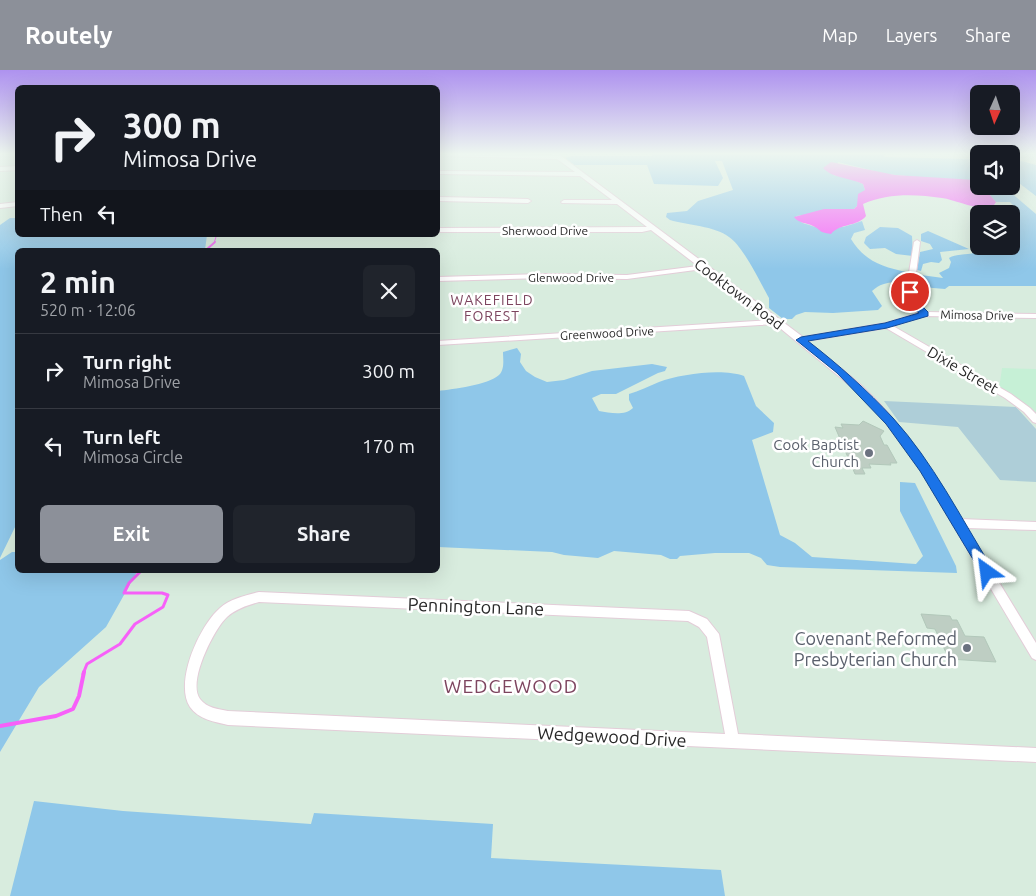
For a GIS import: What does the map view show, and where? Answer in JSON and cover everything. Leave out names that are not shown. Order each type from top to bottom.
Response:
[{"type":"street","name":"Cooktown Road","points":[[604,192],[801,340],[847,377],[890,422],[920,461],[1036,654]]},
{"type":"street","points":[[440,199],[528,201]]},
{"type":"street","points":[[564,202],[618,202]]},
{"type":"street","points":[[0,206],[15,204]]},
{"type":"street","name":"Sherwood Drive","points":[[440,230],[642,230],[652,228]]},
{"type":"street","points":[[918,242],[909,298],[925,314]]},
{"type":"street","name":"Glenwood Drive","points":[[440,279],[543,276],[627,277],[704,267]]},
{"type":"street","name":"Mimosa Drive","points":[[801,340],[887,326],[925,314],[1036,316]]},
{"type":"street","name":"Greenwood Drive","points":[[440,343],[777,322]]},
{"type":"street","name":"Dixie Street","points":[[887,326],[1008,396],[1027,410],[1036,420]]},
{"type":"street","points":[[958,523],[1036,526]]},
{"type":"street","name":"Pennington Lane","points":[[195,701],[190,688],[190,680],[210,630],[225,612],[249,599],[681,615],[696,618],[709,628],[713,634],[733,742]]},
{"type":"street","name":"Wedgewood Drive","points":[[195,701],[205,712],[228,718],[1036,755]]},
{"type":"shaded area","points":[[728,192],[864,192],[854,209],[796,216],[803,223],[825,229],[843,227],[862,221],[865,230],[854,233],[851,239],[856,247],[875,262],[906,272],[903,283],[887,283],[872,291],[882,306],[878,310],[833,313],[805,312],[796,315],[792,319],[783,319],[769,308],[769,298],[751,265],[740,248],[729,237],[716,230],[670,220],[666,217],[667,213],[687,211],[698,201]]},
{"type":"shaded area","points":[[862,192],[970,192],[970,195],[990,195],[996,202],[994,205],[970,205],[932,197],[892,196],[863,204],[866,216],[858,222],[839,228],[831,234],[798,221],[794,217],[824,209],[854,209],[857,206],[858,194]]},
{"type":"shaded area","points":[[990,195],[1014,195],[1036,214],[1036,286],[949,286],[945,289],[921,287],[921,275],[943,278],[939,273],[949,268],[951,262],[949,258],[953,256],[970,254],[1020,255],[1020,205],[1013,205],[1010,202],[996,202]]},
{"type":"shaded area","points":[[10,218],[15,218],[15,237],[207,237],[205,248],[15,248],[15,527],[0,558],[0,225]]},
{"type":"shaded area","points":[[880,227],[898,228],[912,236],[913,256],[896,254],[885,248],[870,249],[864,243],[866,237]]},
{"type":"shaded area","points":[[928,231],[969,249],[940,252],[942,260],[939,263],[923,264],[921,271],[917,270],[920,252],[933,249],[930,244],[921,241],[921,234]]},
{"type":"shaded area","points":[[517,348],[521,354],[520,362],[526,371],[547,382],[564,380],[592,371],[652,364],[667,367],[665,371],[616,394],[601,394],[592,398],[599,411],[617,413],[630,411],[633,408],[629,400],[629,394],[668,379],[690,374],[713,372],[725,372],[744,376],[756,406],[774,423],[773,432],[752,440],[780,535],[795,543],[812,557],[916,564],[923,556],[900,511],[900,482],[915,483],[956,566],[957,573],[780,567],[767,565],[761,558],[749,553],[715,553],[680,556],[677,559],[670,559],[661,555],[614,551],[598,558],[552,552],[440,547],[440,391],[470,386],[499,375],[502,370],[503,352]]},
{"type":"shaded area","points":[[1002,368],[1036,369],[1036,416],[999,389]]},
{"type":"shaded area","points":[[884,401],[1016,407],[1036,429],[1036,482],[1000,480],[958,427],[899,422]]},
{"type":"shaded area","points":[[15,552],[15,573],[136,573],[106,627],[39,687],[0,752],[0,560]]},
{"type":"shaded area","points":[[34,801],[123,811],[311,824],[314,813],[493,824],[491,858],[721,870],[725,896],[10,896]]},
{"type":"building","name":"Cook Baptist Church","points":[[863,421],[884,431],[880,436],[897,463],[890,463],[891,465],[869,464],[871,468],[862,468],[865,474],[855,474],[835,427],[843,428],[841,424],[859,425]]},
{"type":"building","name":"Covenant Reformed Presbyterian Church","points":[[921,614],[950,616],[952,620],[957,620],[965,636],[984,637],[996,662],[949,659],[935,629],[927,628]]},
{"type":"waterway","points":[[214,243],[216,237]]},
{"type":"waterway","points":[[208,248],[214,243]]},
{"type":"waterway","points":[[83,674],[87,664],[120,644],[135,624],[163,607],[168,595],[162,593],[124,593],[129,583],[139,573]]},
{"type":"waterway","points":[[0,726],[56,716],[73,709],[79,696],[84,672]]},
{"type":"place","name":"Cook Baptist Church","points":[[869,453]]},
{"type":"place","name":"Covenant Reformed Presbyterian Church","points":[[967,648]]},
{"type":"district","name":"WAKEFIELD FOREST","points":[[492,308]]},
{"type":"district","name":"WEDGEWOOD","points":[[511,686]]},
{"type":"route","points":[[910,292],[909,298],[925,314],[887,326],[801,340],[861,390],[912,448],[987,572]]}]
